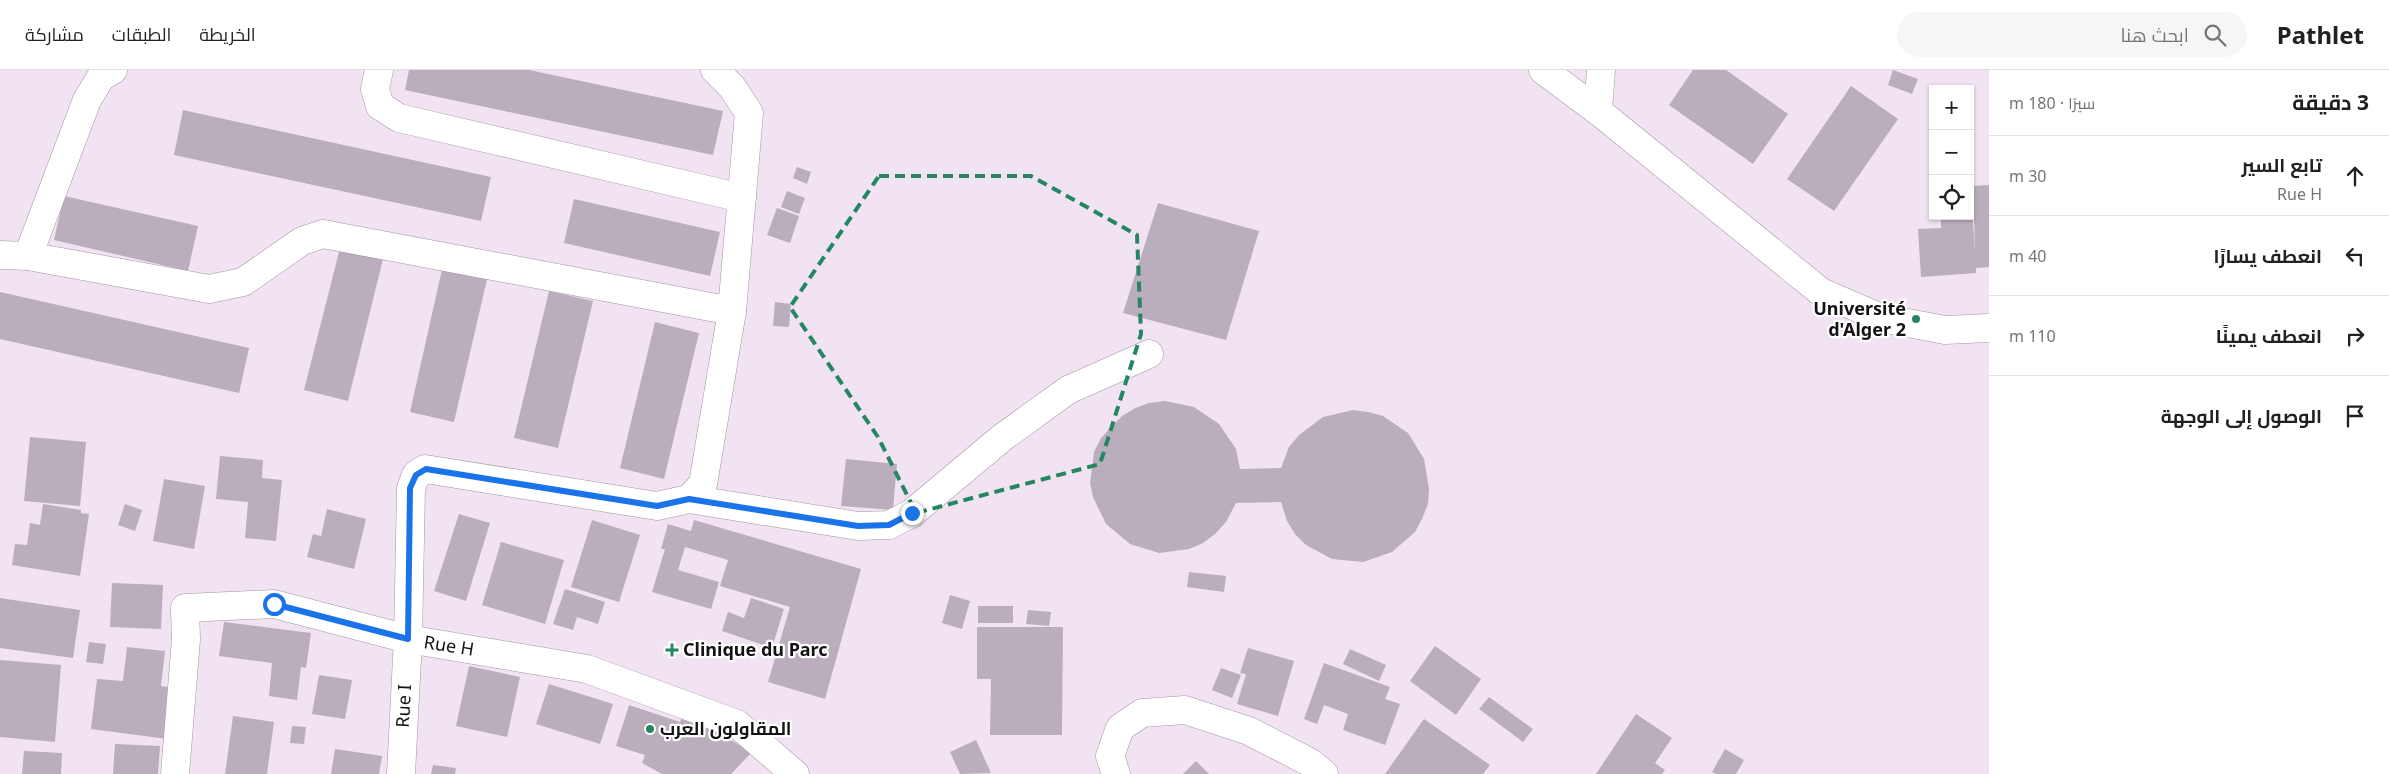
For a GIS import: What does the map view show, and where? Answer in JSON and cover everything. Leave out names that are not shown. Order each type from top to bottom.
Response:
[{"type":"street","points":[[28,256],[87,100],[101,77],[113,70]]},
{"type":"street","points":[[379,70],[375,89],[380,106],[399,118],[742,198]]},
{"type":"street","points":[[689,499],[703,484],[732,311],[749,113],[732,87],[715,70]]},
{"type":"street","points":[[1543,70],[1598,111],[1821,292],[1881,318],[1945,330],[1989,328]]},
{"type":"street","points":[[1598,111],[1601,70]]},
{"type":"street","points":[[0,255],[28,256],[209,289],[243,282],[302,241],[322,234],[732,311]]},
{"type":"street","points":[[689,499],[858,526],[889,525],[912,513],[1003,437],[1068,390],[1149,354]]},
{"type":"street","name":"Rue I","points":[[400,774],[408,639],[410,488],[416,475],[426,469],[657,506],[689,499]]},
{"type":"street","name":"Rue H","points":[[175,774],[186,639],[185,608],[274,604],[408,639],[587,669],[737,724],[795,774]]},
{"type":"street","points":[[1116,774],[1110,756],[1120,728],[1142,713],[1185,710],[1249,731],[1311,763],[1324,774]]},
{"type":"highlighted area","points":[[879,176],[1031,176],[1137,235],[1141,334],[1100,464],[916,513],[878,437],[790,307]]},
{"type":"building","points":[[409,70],[529,70],[723,111],[713,155],[405,90]]},
{"type":"building","points":[[1693,70],[1726,70],[1788,114],[1753,164],[1669,105]]},
{"type":"building","points":[[1893,70],[1918,79],[1912,94],[1888,85]]},
{"type":"building","points":[[1851,86],[1898,119],[1834,211],[1787,179]]},
{"type":"building","points":[[183,110],[491,177],[481,221],[174,155]]},
{"type":"building","points":[[797,167],[811,172],[807,184],[793,178]]},
{"type":"building","points":[[1989,185],[1989,267],[1976,268],[1976,273],[1921,277],[1918,229],[1941,228],[1941,220],[1973,220],[1975,252],[1974,186]]},
{"type":"building","points":[[787,191],[805,198],[799,214],[781,207]]},
{"type":"building","points":[[64,196],[198,226],[188,271],[54,240]]},
{"type":"building","points":[[574,199],[720,232],[710,276],[564,243]]},
{"type":"building","points":[[1158,203],[1259,231],[1226,340],[1123,313]]},
{"type":"building","points":[[777,208],[799,216],[790,243],[767,235]]},
{"type":"building","points":[[341,244],[384,255],[348,401],[304,390]]},
{"type":"building","points":[[443,265],[488,275],[454,422],[410,412]]},
{"type":"building","points":[[549,291],[593,301],[558,448],[514,438]]},
{"type":"building","points":[[0,292],[249,348],[239,393],[0,339]]},
{"type":"building","points":[[775,302],[791,304],[789,327],[773,326]]},
{"type":"building","points":[[655,322],[699,333],[664,479],[620,468]]},
{"type":"building","points":[[1165,401],[1194,407],[1219,424],[1236,449],[1240,469],[1281,468],[1289,447],[1299,435],[1323,417],[1353,410],[1383,416],[1408,433],[1424,459],[1429,489],[1428,504],[1422,519],[1415,532],[1392,552],[1363,562],[1332,559],[1306,545],[1295,534],[1287,521],[1281,502],[1236,503],[1226,522],[1215,534],[1203,543],[1189,549],[1159,553],[1130,544],[1106,524],[1093,497],[1090,483],[1094,452],[1101,438],[1122,416],[1135,408],[1149,403]]},
{"type":"building","points":[[30,437],[86,442],[80,506],[24,501]]},
{"type":"building","points":[[220,456],[263,460],[262,478],[282,480],[276,541],[245,538],[248,502],[216,499]]},
{"type":"building","points":[[846,459],[897,464],[893,510],[841,506]]},
{"type":"building","points":[[164,479],[205,486],[194,549],[153,541]]},
{"type":"building","points":[[43,504],[81,510],[81,513],[89,514],[80,576],[12,565],[15,544],[27,545],[30,523],[40,525]]},
{"type":"building","points":[[125,504],[142,510],[135,531],[118,525]]},
{"type":"building","points":[[327,509],[366,519],[354,569],[307,557],[313,534],[321,536]]},
{"type":"building","points":[[459,514],[490,523],[466,601],[434,591]]},
{"type":"building","points":[[592,520],[640,535],[619,602],[571,587]]},
{"type":"building","points":[[694,520],[861,569],[825,699],[768,682],[790,607],[720,586],[728,560],[685,547],[678,570],[719,582],[711,609],[652,592],[665,549],[661,549],[668,524],[691,531]]},
{"type":"building","points":[[501,542],[564,560],[545,624],[482,605]]},
{"type":"building","points":[[1189,572],[1226,576],[1224,592],[1187,587]]},
{"type":"building","points":[[112,583],[163,585],[161,629],[110,627]]},
{"type":"building","points":[[565,589],[605,602],[598,624],[577,617],[573,630],[553,624]]},
{"type":"building","points":[[950,595],[970,601],[962,629],[942,623]]},
{"type":"building","points":[[0,598],[80,610],[73,658],[0,648]]},
{"type":"building","points":[[751,598],[784,609],[772,648],[722,631],[728,612],[744,618]]},
{"type":"building","points":[[978,606],[1013,606],[1013,623],[978,623]]},
{"type":"building","points":[[1028,610],[1051,612],[1049,626],[1026,624]]},
{"type":"building","points":[[224,622],[311,633],[306,668],[301,667],[297,700],[269,696],[272,663],[219,656]]},
{"type":"building","points":[[977,627],[1063,627],[1062,735],[990,735],[991,679],[977,679]]},
{"type":"building","points":[[89,642],[106,644],[103,664],[86,662]]},
{"type":"building","points":[[1435,646],[1481,679],[1456,715],[1410,681]]},
{"type":"building","points":[[127,647],[165,651],[161,686],[173,688],[167,739],[91,729],[97,679],[123,681]]},
{"type":"building","points":[[1248,648],[1294,661],[1278,716],[1237,704],[1246,674],[1240,673]]},
{"type":"building","points":[[1350,649],[1386,665],[1379,681],[1343,664]]},
{"type":"building","points":[[0,660],[61,665],[55,742],[0,737]]},
{"type":"building","points":[[1324,663],[1390,687],[1385,699],[1400,704],[1385,745],[1343,730],[1348,714],[1324,705],[1317,724],[1304,719]]},
{"type":"building","points":[[469,666],[520,677],[507,737],[456,726]]},
{"type":"building","points":[[1221,668],[1241,675],[1232,698],[1212,690]]},
{"type":"building","points":[[319,675],[352,680],[345,719],[312,714]]},
{"type":"building","points":[[549,684],[613,704],[600,744],[536,724]]},
{"type":"building","points":[[1489,697],[1533,729],[1523,742],[1479,709]]},
{"type":"building","points":[[629,705],[680,722],[683,714],[752,752],[731,774],[662,774],[642,763],[645,755],[616,746]]},
{"type":"building","points":[[1636,714],[1672,738],[1655,763],[1665,770],[1662,774],[1596,774]]},
{"type":"building","points":[[233,716],[274,722],[267,774],[225,774]]},
{"type":"building","points":[[1424,719],[1490,765],[1483,774],[1385,774]]},
{"type":"building","points":[[292,726],[306,727],[304,744],[290,743]]},
{"type":"building","points":[[976,740],[991,773],[960,774],[950,752]]},
{"type":"building","points":[[115,744],[160,746],[158,774],[113,774]]},
{"type":"building","points":[[335,749],[382,756],[379,774],[331,774]]},
{"type":"building","points":[[1725,749],[1744,760],[1736,774],[1716,774],[1712,772]]},
{"type":"building","points":[[24,751],[62,753],[61,774],[22,774]]},
{"type":"building","points":[[1196,761],[1209,774],[1183,774]]},
{"type":"building","points":[[433,765],[456,768],[455,774],[431,774]]},
{"type":"place","name":"Université d'Alger 2","points":[[1916,319]]},
{"type":"place","name":"Clinique du Parc","points":[[672,650]]},
{"type":"place","name":"المقاولون العرب","points":[[650,729]]},
{"type":"route","points":[[274,604],[408,639],[410,488],[416,475],[426,469],[657,506],[689,499],[858,526],[889,525],[912,513]]}]
